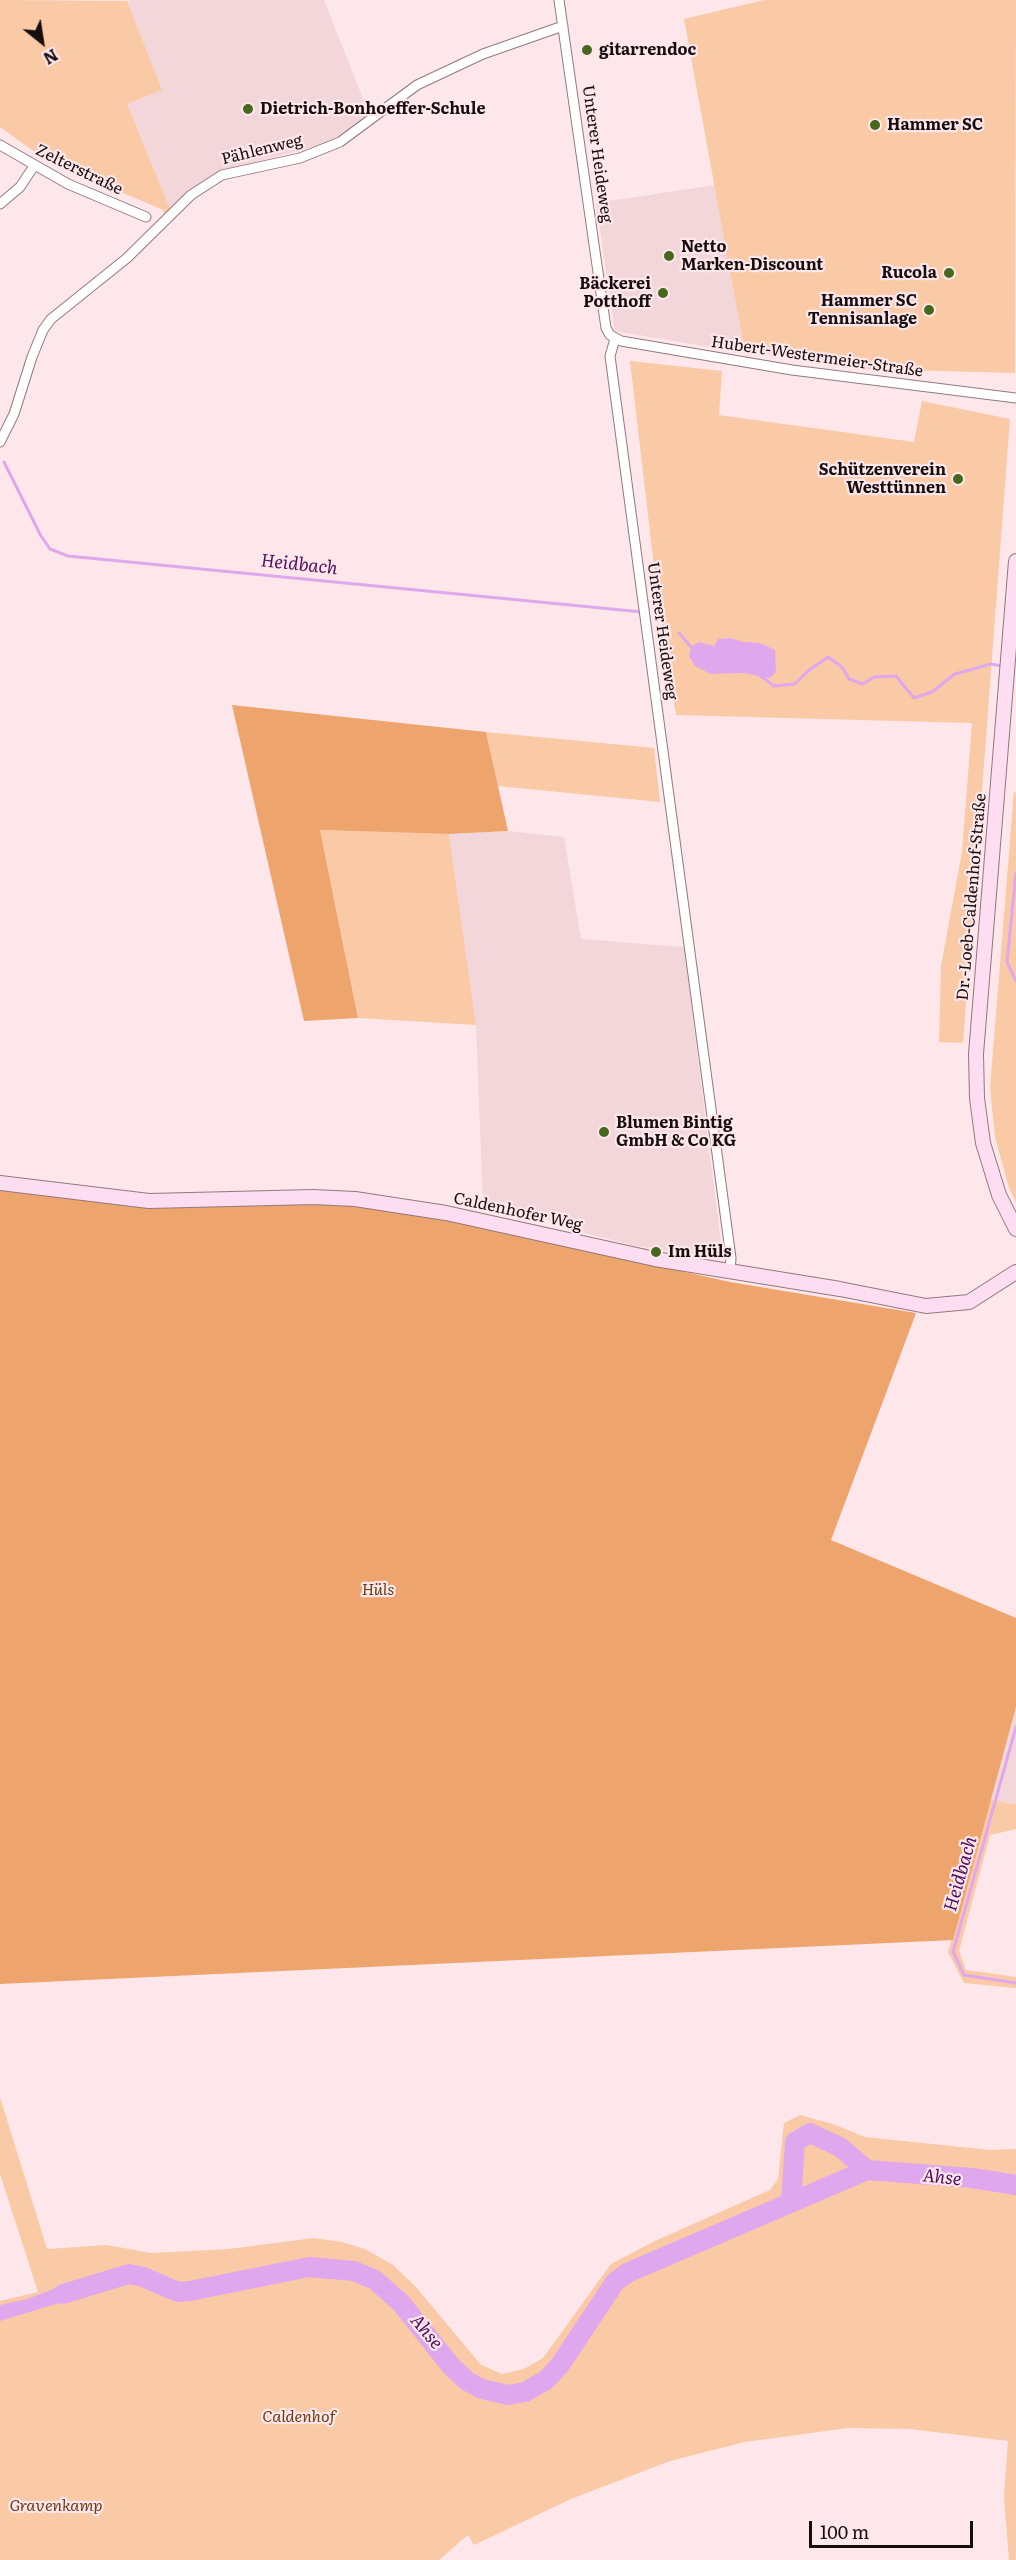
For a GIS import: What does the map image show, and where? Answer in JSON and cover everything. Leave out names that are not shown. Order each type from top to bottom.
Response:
[{"type":"main road","name":"Dr.-Loeb-Caldenhof-Straße","points":[[1016,561],[976,1076],[983,1143],[999,1195],[1016,1228]]},
{"type":"main road","name":"Caldenhofer Weg","points":[[0,1183],[149,1201],[303,1197],[355,1199],[446,1214],[655,1259],[926,1306],[940,1307],[969,1302],[1016,1272]]},
{"type":"street","name":"Unterer Heideweg","points":[[560,0],[606,328],[615,339],[610,356],[729,1243],[730,1271]]},
{"type":"street","name":"Pählenweg","points":[[0,442],[14,414],[43,330],[51,319],[127,258],[191,195],[222,175],[300,158],[340,142],[417,85],[483,54],[563,26]]},
{"type":"street","name":"Zelterstraße","points":[[0,145],[68,184],[146,217]]},
{"type":"street","points":[[0,204],[20,188],[34,166]]},
{"type":"street","name":"Hubert-Westermeier-Straße","points":[[615,339],[792,370],[1016,398]]},
{"type":"shaded area","name":"Dietrich-Bonhoeffer-Schule","points":[[324,0],[369,114],[352,130],[319,145],[222,171],[171,211],[127,104],[161,90],[127,1]]},
{"type":"shaded area","points":[[715,185],[745,353],[615,331],[596,203]]},
{"type":"shaded area","points":[[731,638],[743,642],[760,643],[775,650],[776,672],[770,678],[744,673],[711,674],[695,666],[689,656],[691,647],[699,642],[714,646],[718,639]]},
{"type":"shaded area","points":[[508,831],[564,837],[581,939],[684,947],[721,1243],[717,1252],[709,1256],[631,1245],[562,1227],[555,1221],[483,1205],[476,1025],[449,834]]},
{"type":"shaded area","points":[[1016,1707],[1016,1803],[1010,1804],[991,1799]]},
{"type":"shaded area","points":[[83,2278],[89,2294],[0,2321],[0,2305],[27,2299]]},
{"type":"green space","points":[[0,0],[127,1],[162,90],[127,104],[171,211],[164,214],[163,210],[72,171],[32,150],[0,127]]},
{"type":"green space","name":"Hammer SC","points":[[764,0],[1016,0],[1015,373],[863,369],[762,353],[745,353],[684,19]]},
{"type":"green space","points":[[630,361],[722,371],[719,415],[914,442],[922,401],[1010,419],[963,1043],[939,1042],[941,966],[962,852],[972,723],[676,715],[657,592]]},
{"type":"green space","points":[[232,705],[486,732],[508,831],[449,834],[320,830],[358,1018],[304,1021]]},
{"type":"green space","points":[[486,732],[654,748],[660,802],[498,786]]},
{"type":"green space","points":[[1014,791],[1016,794],[1016,1202],[1009,1188],[995,1137],[990,1088]]},
{"type":"green space","points":[[320,830],[449,834],[476,1025],[358,1018]]},
{"type":"green space","name":"Hüls","points":[[0,1190],[352,1206],[443,1218],[730,1282],[916,1313],[831,1540],[1016,1618],[1016,1707],[953,1940],[0,1984]]},
{"type":"green space","points":[[991,1799],[1010,1804],[1016,1803],[1016,1829],[990,1835],[959,1951],[966,1970],[1016,1977],[1016,1988],[964,1983],[948,1952]]},
{"type":"green space","name":"Caldenhof","points":[[0,2097],[47,2249],[107,2245],[151,2253],[229,2249],[314,2238],[342,2242],[365,2249],[393,2265],[416,2287],[481,2365],[502,2374],[524,2369],[543,2358],[611,2264],[655,2241],[770,2190],[778,2179],[784,2123],[800,2115],[833,2124],[865,2137],[990,2150],[1016,2149],[1016,2560],[1009,2560],[1004,2497],[1008,2441],[910,2429],[848,2428],[745,2442],[670,2461],[571,2499],[474,2545],[468,2535],[439,2560],[0,2560],[0,2301],[38,2292],[0,2174]]},
{"type":"waterway","name":"Heidbach","points":[[4,462],[41,536],[50,549],[68,556],[642,612]]},
{"type":"waterway","name":"Heidbach","points":[[679,633],[691,647]]},
{"type":"waterway","name":"Heidbach","points":[[758,674],[774,686],[795,684],[808,671],[828,657],[842,667],[849,679],[863,684],[874,677],[896,676],[914,698],[932,692],[955,674],[991,664],[1002,666]]},
{"type":"waterway","name":"Heidbach","points":[[1016,873],[1007,962],[1016,981]]},
{"type":"waterway","name":"Heidbach","points":[[1016,1727],[953,1952],[964,1975],[1016,1983]]},
{"type":"waterway","name":"Ahse","points":[[791,2202],[795,2142],[810,2133],[840,2147],[867,2170]]},
{"type":"waterway","name":"Ahse","points":[[63,2294],[129,2274],[143,2277],[178,2292],[309,2267],[354,2271],[375,2280],[401,2303],[451,2366],[467,2381],[482,2389],[508,2395],[525,2392],[546,2380],[560,2365],[615,2282],[627,2273],[867,2170],[972,2178],[1016,2185]]},
{"type":"place","name":"gitarrendoc","points":[[587,50]]},
{"type":"place","name":"Dietrich-Bonhoeffer-Schule","points":[[248,109]]},
{"type":"place","name":"Hammer SC","points":[[875,125]]},
{"type":"place","name":"Netto Marken-Discount","points":[[669,256]]},
{"type":"place","name":"Rucola","points":[[949,273]]},
{"type":"place","name":"Bäckerei Potthoff","points":[[663,293]]},
{"type":"place","name":"Hammer SC Tennisanlage","points":[[929,310]]},
{"type":"place","name":"Schützenverein Westtünnen","points":[[958,479]]},
{"type":"place","name":"Blumen Bintig GmbH & Co KG","points":[[604,1132]]},
{"type":"place","name":"Im Hüls","points":[[656,1252]]},
{"type":"park label","name":"Gravenkamp","points":[[56,2506]]}]
